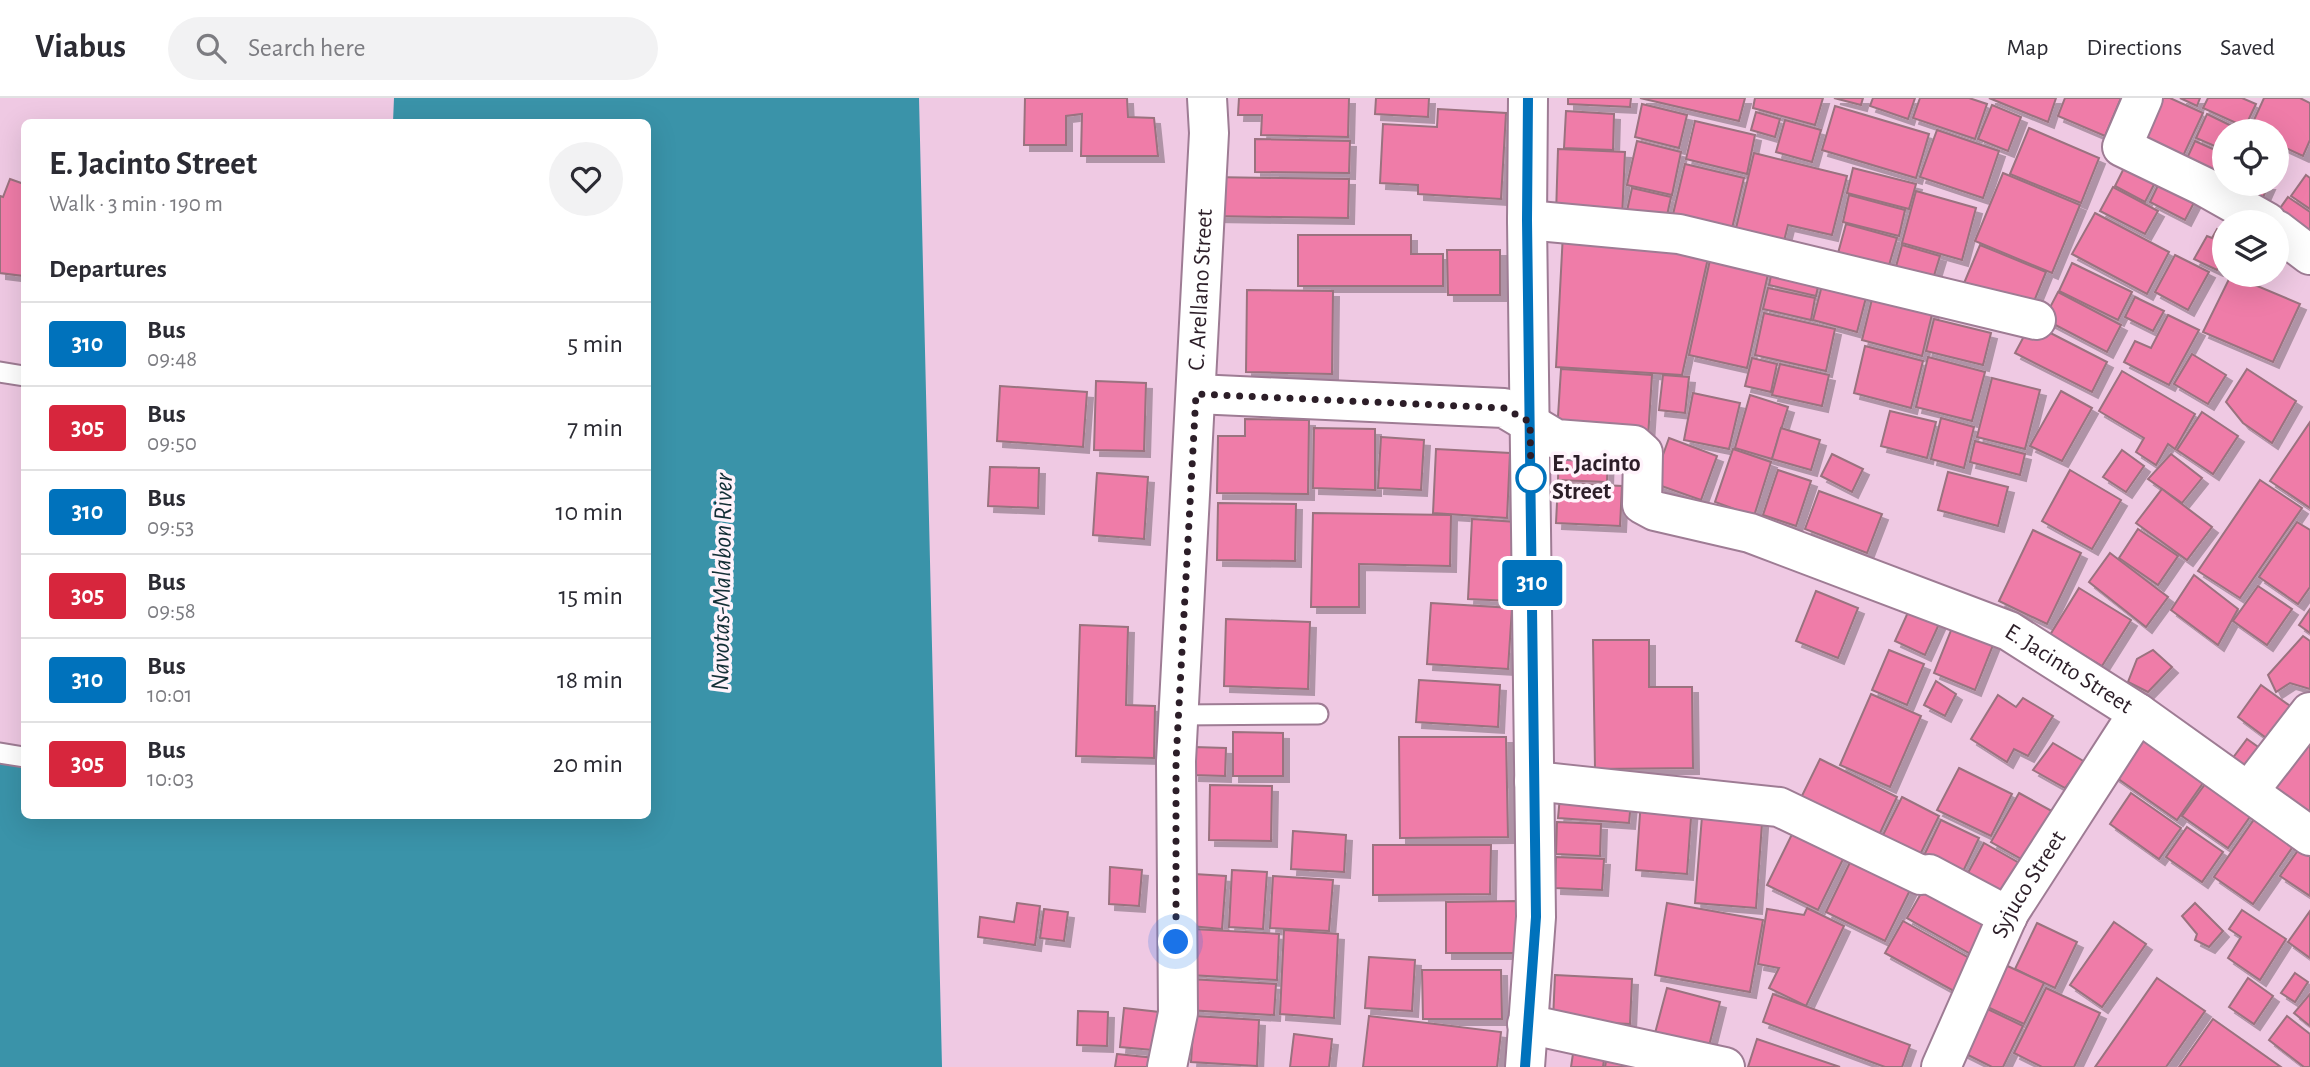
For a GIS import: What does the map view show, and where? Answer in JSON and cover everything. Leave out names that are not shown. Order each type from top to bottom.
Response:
[{"type":"street","name":"C. Arellano Street","points":[[1167,1067],[1178,1013],[1175,895],[1178,715],[1209,133],[1207,98]]},
{"type":"street","points":[[1524,1067],[1536,917],[1527,220],[1528,98]]},
{"type":"street","points":[[2143,98],[2122,147],[2246,210]]},
{"type":"street","points":[[1527,220],[1679,234],[2035,320]]},
{"type":"street","points":[[2289,239],[2310,255]]},
{"type":"street","points":[[1196,394],[1504,408],[1530,422]]},
{"type":"street","name":"E. Jacinto Street","points":[[1530,422],[1556,439],[1639,447],[1643,453],[1642,504],[1655,511],[1749,533],[2008,631],[2138,713],[2310,836]]},
{"type":"street","points":[[2249,791],[2310,712]]},
{"type":"street","name":"Syjuco Street","points":[[1941,1067],[2008,916],[2138,713]]},
{"type":"street","points":[[1534,781],[1779,807],[1921,875],[1930,874],[2008,916]]},
{"type":"street","points":[[1527,1024],[1726,1067]]},
{"type":"lane","points":[[0,372],[21,376]]},
{"type":"lane","points":[[1178,715],[1318,714]]},
{"type":"lane","points":[[0,753],[21,756]]},
{"type":"water","name":"Navotas-Malabon River","points":[[394,98],[919,98],[942,1067],[0,1067],[0,748],[21,752],[21,819],[651,819],[651,119],[393,119]]},
{"type":"building","points":[[1025,98],[1127,98],[1128,117],[1154,118],[1158,156],[1081,156],[1082,114],[1066,116],[1066,145],[1024,145]]},
{"type":"building","points":[[1239,98],[1349,98],[1348,137],[1261,135],[1262,115],[1238,115]]},
{"type":"building","points":[[1376,98],[1429,98],[1428,117],[1375,114]]},
{"type":"building","points":[[1568,98],[1631,98],[1630,107],[1568,104]]},
{"type":"building","points":[[1640,98],[1745,98],[1739,121]]},
{"type":"building","points":[[1755,98],[1823,98],[1815,125],[1753,108]]},
{"type":"building","points":[[1834,98],[1863,98],[1861,105]]},
{"type":"building","points":[[1873,98],[1915,98],[1908,119],[1870,106]]},
{"type":"building","points":[[1920,98],[1969,98],[1987,104],[1975,139],[1913,118]]},
{"type":"building","points":[[1989,98],[2056,98],[2048,122]]},
{"type":"building","points":[[2065,98],[2121,98],[2105,136],[2058,116]]},
{"type":"building","points":[[2150,98],[2170,98],[2203,113],[2177,169],[2128,146]]},
{"type":"building","points":[[2180,98],[2200,98],[2197,106]]},
{"type":"building","points":[[2208,98],[2242,98],[2256,104],[2249,119],[2227,119],[2203,108]]},
{"type":"building","points":[[2264,98],[2300,98],[2310,103],[2310,140],[2303,156],[2289,150],[2289,119],[2254,119]]},
{"type":"building","points":[[1642,104],[1687,115],[1679,148],[1635,137]]},
{"type":"building","points":[[1992,105],[2021,117],[2008,151],[1978,139]]},
{"type":"building","points":[[1835,106],[1929,134],[1916,178],[1822,150]]},
{"type":"building","points":[[1438,109],[1506,113],[1501,199],[1418,194],[1418,185],[1380,183],[1383,124],[1437,127]]},
{"type":"building","points":[[1566,111],[1614,114],[1613,150],[1564,148]]},
{"type":"building","points":[[1756,112],[1780,119],[1775,137],[1751,130]]},
{"type":"building","points":[[2207,114],[2217,119],[2212,119],[2212,145],[2196,138]]},
{"type":"building","points":[[1785,120],[1821,130],[1812,162],[1776,152]]},
{"type":"building","points":[[1695,121],[1755,135],[1747,174],[1686,159]]},
{"type":"building","points":[[2029,128],[2099,158],[2081,203],[2010,174]]},
{"type":"building","points":[[1937,130],[1999,151],[1983,198],[1920,177]]},
{"type":"building","points":[[1255,139],[1350,141],[1349,173],[1255,172]]},
{"type":"building","points":[[1637,141],[1681,152],[1672,195],[1627,185]]},
{"type":"building","points":[[2195,141],[2212,149],[2212,183],[2182,169]]},
{"type":"building","points":[[1558,149],[1625,152],[1622,218],[1556,215]]},
{"type":"building","points":[[1754,153],[1847,176],[1832,235],[1788,225],[1780,257],[1732,245]]},
{"type":"building","points":[[2130,156],[2161,171],[2145,202],[2115,186]]},
{"type":"building","points":[[1685,164],[1744,178],[1728,245],[1669,231]]},
{"type":"building","points":[[1853,168],[1916,184],[1909,209],[1847,193]]},
{"type":"building","points":[[2003,173],[2080,205],[2052,273],[1975,241]]},
{"type":"building","points":[[2164,173],[2200,191],[2185,220],[2150,202]]},
{"type":"building","points":[[2306,175],[2310,178],[2310,209],[2291,196]]},
{"type":"building","points":[[1211,177],[1349,179],[1348,218],[1210,216]]},
{"type":"building","points":[[10,179],[21,183],[21,276],[0,273],[0,196],[3,197]]},
{"type":"building","points":[[2113,187],[2158,211],[2145,234],[2100,211]]},
{"type":"building","points":[[1632,188],[1671,197],[1664,229],[1625,220]]},
{"type":"building","points":[[1916,191],[1976,208],[1962,260],[1902,243]]},
{"type":"building","points":[[1849,195],[1905,210],[1899,236],[1843,222]]},
{"type":"building","points":[[2246,196],[2264,196],[2260,204]]},
{"type":"building","points":[[2288,197],[2310,212],[2310,241],[2289,230],[2289,210],[2279,210]]},
{"type":"building","points":[[2095,213],[2169,252],[2147,294],[2072,254]]},
{"type":"building","points":[[1846,224],[1897,238],[1884,282],[1834,268]]},
{"type":"building","points":[[1563,233],[1708,258],[1682,375],[1556,367]]},
{"type":"building","points":[[1298,235],[1411,235],[1411,254],[1443,254],[1443,286],[1298,286]]},
{"type":"building","points":[[2207,236],[2212,238],[2212,268],[2194,259]]},
{"type":"building","points":[[1902,245],[1940,256],[1929,292],[1892,281]]},
{"type":"building","points":[[1980,245],[2046,272],[2028,316],[1962,288]]},
{"type":"building","points":[[1447,250],[1500,250],[1500,295],[1448,295]]},
{"type":"building","points":[[1712,251],[1770,265],[1747,368],[1689,355]]},
{"type":"building","points":[[2175,255],[2209,272],[2188,310],[2155,292]]},
{"type":"building","points":[[1774,262],[1821,273],[1816,296],[1769,285]]},
{"type":"building","points":[[2072,263],[2132,292],[2118,320],[2059,291]]},
{"type":"building","points":[[1825,274],[1869,286],[1857,332],[1813,320]]},
{"type":"building","points":[[2225,287],[2260,287],[2300,304],[2273,362],[2203,332]]},
{"type":"building","points":[[1768,288],[1815,298],[1811,320],[1763,309]]},
{"type":"building","points":[[1247,290],[1333,291],[1332,374],[1246,372]]},
{"type":"building","points":[[1874,291],[1934,306],[1922,356],[1862,340]]},
{"type":"building","points":[[2058,292],[2121,325],[2107,352],[2044,319]]},
{"type":"building","points":[[2135,297],[2164,311],[2153,331],[2125,317]]},
{"type":"building","points":[[1764,313],[1835,329],[1826,371],[1755,355]]},
{"type":"building","points":[[2168,315],[2199,330],[2169,385],[2124,362],[2135,341],[2151,348]]},
{"type":"building","points":[[1934,319],[1991,333],[1983,365],[1926,351]]},
{"type":"building","points":[[2031,323],[2107,362],[2092,392],[2015,353]]},
{"type":"building","points":[[1865,346],[1923,361],[1911,408],[1854,393]]},
{"type":"building","points":[[2192,354],[2226,375],[2208,404],[2174,384]]},
{"type":"building","points":[[1928,357],[1985,372],[1972,421],[1916,407]]},
{"type":"building","points":[[1752,358],[1777,364],[1771,392],[1745,386]]},
{"type":"building","points":[[1780,364],[1829,375],[1822,406],[1772,395]]},
{"type":"building","points":[[1561,369],[1652,375],[1648,437],[1557,432]]},
{"type":"building","points":[[2247,369],[2296,401],[2272,443],[2243,423],[2226,402]]},
{"type":"building","points":[[2122,371],[2195,414],[2175,449],[2168,444],[2156,465],[2136,452],[2144,438],[2099,411]]},
{"type":"building","points":[[1663,375],[1689,377],[1685,413],[1659,410]]},
{"type":"building","points":[[1992,378],[2040,390],[2025,449],[1977,437]]},
{"type":"building","points":[[1096,381],[1146,383],[1144,451],[1094,450]]},
{"type":"building","points":[[1000,386],[1087,392],[1083,447],[997,441]]},
{"type":"building","points":[[2061,391],[2092,408],[2062,461],[2030,446]]},
{"type":"building","points":[[1693,393],[1740,403],[1729,449],[1684,440]]},
{"type":"building","points":[[1750,395],[1788,407],[1772,459],[1735,448]]},
{"type":"building","points":[[1890,411],[1936,422],[1927,458],[1881,446]]},
{"type":"building","points":[[2202,412],[2238,436],[2213,474],[2177,450]]},
{"type":"building","points":[[1941,418],[1974,427],[1964,468],[1931,459]]},
{"type":"building","points":[[1245,419],[1309,420],[1308,494],[1217,493],[1218,436],[1245,436]]},
{"type":"building","points":[[2310,422],[2310,508],[2270,481]]},
{"type":"building","points":[[1314,428],[1375,429],[1375,490],[1313,488]]},
{"type":"building","points":[[1781,428],[1820,440],[1811,470],[1772,459]]},
{"type":"building","points":[[1381,437],[1424,440],[1421,490],[1378,488]]},
{"type":"building","points":[[1669,438],[1717,456],[1701,500],[1653,483]]},
{"type":"building","points":[[1975,441],[2025,454],[2020,475],[1970,462]]},
{"type":"building","points":[[1559,444],[1608,447],[1607,482],[1558,480]]},
{"type":"building","points":[[1436,449],[1510,453],[1507,518],[1433,513]]},
{"type":"building","points":[[1733,449],[1771,462],[1754,516],[1715,502]]},
{"type":"building","points":[[2122,450],[2144,466],[2126,492],[2103,477]]},
{"type":"building","points":[[1832,454],[1863,469],[1852,492],[1821,476]]},
{"type":"building","points":[[2171,454],[2202,478],[2182,503],[2148,479]]},
{"type":"building","points":[[990,467],[1039,468],[1038,508],[988,506]]},
{"type":"building","points":[[1778,470],[1811,481],[1796,526],[1763,515]]},
{"type":"building","points":[[2070,470],[2121,500],[2092,549],[2042,521]]},
{"type":"building","points":[[1948,472],[2008,487],[1998,526],[1938,510]]},
{"type":"building","points":[[1097,473],[1148,477],[1144,539],[1093,535]]},
{"type":"building","points":[[2260,480],[2302,508],[2240,598],[2198,571]]},
{"type":"building","points":[[1558,483],[1622,486],[1620,526],[1556,523]]},
{"type":"building","points":[[2162,489],[2212,527],[2187,560],[2136,523]]},
{"type":"building","points":[[1819,491],[1882,514],[1867,553],[1805,529]]},
{"type":"building","points":[[1218,503],[1296,504],[1295,561],[1217,560]]},
{"type":"building","points":[[1313,513],[1451,515],[1450,566],[1359,564],[1359,607],[1311,607]]},
{"type":"building","points":[[1472,519],[1517,522],[1512,601],[1468,599]]},
{"type":"building","points":[[2297,522],[2310,530],[2310,587],[2298,604],[2259,577]]},
{"type":"building","points":[[2138,529],[2178,556],[2158,585],[2119,558]]},
{"type":"building","points":[[2033,530],[2081,553],[2047,624],[1999,601]]},
{"type":"building","points":[[2110,553],[2168,597],[2146,627],[2089,582]]},
{"type":"building","points":[[2194,575],[2238,609],[2218,645],[2171,610]]},
{"type":"building","points":[[2258,586],[2292,609],[2267,645],[2233,621]]},
{"type":"building","points":[[2079,588],[2131,620],[2102,666],[2050,635]]},
{"type":"building","points":[[1816,591],[1858,608],[1838,658],[1796,641]]},
{"type":"building","points":[[1914,599],[1944,613],[1925,655],[1895,641]]},
{"type":"building","points":[[1431,603],[1512,608],[1508,669],[1427,664]]},
{"type":"building","points":[[2310,609],[2310,633],[2299,625]]},
{"type":"building","points":[[1956,618],[1997,635],[1975,690],[1934,673]]},
{"type":"building","points":[[1226,619],[1310,622],[1308,689],[1224,686]]},
{"type":"building","points":[[1080,625],[1128,627],[1126,705],[1155,706],[1154,758],[1076,756]]},
{"type":"building","points":[[2303,636],[2310,641],[2310,689],[2290,683],[2276,692],[2268,675]]},
{"type":"building","points":[[1593,640],[1649,640],[1649,687],[1692,687],[1693,768],[1595,769]]},
{"type":"building","points":[[1889,650],[1924,664],[1907,705],[1872,690]]},
{"type":"building","points":[[2153,650],[2172,667],[2148,692],[2128,682],[2137,659]]},
{"type":"building","points":[[1419,680],[1500,685],[1498,727],[1416,722]]},
{"type":"building","points":[[1936,681],[1956,694],[1945,716],[1924,705]]},
{"type":"building","points":[[2261,685],[2293,708],[2269,740],[2238,717]]},
{"type":"building","points":[[1871,694],[1921,716],[1890,787],[1840,765]]},
{"type":"building","points":[[1998,695],[2016,707],[2023,698],[2053,716],[2028,756],[2014,749],[2007,762],[1971,739]]},
{"type":"building","points":[[2140,724],[2210,773],[2177,820],[2107,771]]},
{"type":"building","points":[[1233,732],[1283,733],[1283,776],[1233,776]]},
{"type":"building","points":[[1399,737],[1506,737],[1508,837],[1400,838]]},
{"type":"building","points":[[2296,737],[2310,746],[2310,821],[2261,785]]},
{"type":"building","points":[[2247,739],[2261,749],[2245,770],[2232,759]]},
{"type":"building","points":[[2053,743],[2085,762],[2065,788],[2033,770]]},
{"type":"building","points":[[1194,747],[1226,748],[1225,776],[1193,775]]},
{"type":"building","points":[[1820,759],[1897,797],[1872,850],[1794,812]]},
{"type":"building","points":[[1959,768],[2012,794],[1991,836],[1937,810]]},
{"type":"building","points":[[2208,780],[2254,811],[2228,848],[2182,816]]},
{"type":"building","points":[[1210,785],[1272,786],[1271,841],[1209,840]]},
{"type":"building","points":[[1561,786],[1632,791],[1629,823],[1558,818]]},
{"type":"building","points":[[2019,793],[2059,815],[2032,865],[1991,842]]},
{"type":"building","points":[[2131,793],[2181,828],[2159,859],[2110,824]]},
{"type":"building","points":[[1902,797],[1939,816],[1913,869],[1875,851]]},
{"type":"building","points":[[1641,800],[1692,804],[1687,874],[1636,870]]},
{"type":"building","points":[[1703,804],[1763,809],[1756,908],[1695,903]]},
{"type":"building","points":[[2255,818],[2294,845],[2253,904],[2214,877]]},
{"type":"building","points":[[1799,820],[1850,845],[1818,910],[1767,885]]},
{"type":"building","points":[[1941,820],[1979,838],[1957,884],[1919,866]]},
{"type":"building","points":[[1557,822],[1601,824],[1600,856],[1556,854]]},
{"type":"building","points":[[2187,827],[2223,852],[2202,882],[2166,857]]},
{"type":"building","points":[[1293,831],[1346,835],[1344,872],[1291,869]]},
{"type":"building","points":[[1984,843],[2028,868],[2004,911],[1961,886]]},
{"type":"building","points":[[1373,845],[1491,845],[1490,894],[1373,895]]},
{"type":"building","points":[[2301,846],[2310,852],[2310,896],[2280,876]]},
{"type":"building","points":[[1856,850],[1915,880],[1885,941],[1826,912]]},
{"type":"building","points":[[1556,857],[1604,859],[1602,890],[1555,888]]},
{"type":"building","points":[[1110,867],[1142,870],[1139,906],[1109,904]]},
{"type":"building","points":[[1232,870],[1267,872],[1263,929],[1229,927]]},
{"type":"building","points":[[1194,874],[1226,876],[1222,929],[1191,926]]},
{"type":"building","points":[[1273,876],[1333,880],[1329,931],[1270,928]]},
{"type":"building","points":[[1931,876],[2000,914],[1976,957],[1907,918]]},
{"type":"building","points":[[1519,901],[1519,953],[1446,953],[1446,902]]},
{"type":"building","points":[[1017,903],[1040,906],[1035,945],[978,937],[980,917],[1014,922]]},
{"type":"building","points":[[1667,903],[1763,920],[1750,992],[1655,975]]},
{"type":"building","points":[[2195,903],[2223,931],[2209,947],[2195,940],[2197,934],[2182,916]]},
{"type":"building","points":[[1807,908],[1844,926],[1806,1006],[1769,988],[1779,968],[1758,964],[1767,909],[1804,915]]},
{"type":"building","points":[[1044,909],[1068,912],[1064,941],[1040,938]]},
{"type":"building","points":[[2242,910],[2286,939],[2260,980],[2228,958],[2241,937],[2229,929]]},
{"type":"building","points":[[2310,911],[2310,958],[2288,942]]},
{"type":"building","points":[[1903,921],[1978,963],[1961,995],[1885,953]]},
{"type":"building","points":[[2114,922],[2146,944],[2102,1007],[2070,985]]},
{"type":"building","points":[[2037,923],[2077,942],[2055,988],[2015,969]]},
{"type":"building","points":[[1193,929],[1279,934],[1277,980],[1190,975]]},
{"type":"building","points":[[1284,930],[1338,934],[1334,1018],[1280,1014]]},
{"type":"building","points":[[1369,957],[1415,960],[1412,1011],[1365,1008]]},
{"type":"building","points":[[1999,962],[2044,983],[2024,1024],[1979,1003]]},
{"type":"building","points":[[1422,970],[1501,970],[1502,1019],[1423,1019]]},
{"type":"building","points":[[2295,973],[2308,982],[2295,1002],[2281,993]]},
{"type":"building","points":[[1555,975],[1632,979],[1630,1024],[1553,1020]]},
{"type":"building","points":[[2157,978],[2205,1011],[2166,1067],[2095,1067]]},
{"type":"building","points":[[2248,978],[2273,996],[2254,1024],[2229,1007]]},
{"type":"building","points":[[1189,979],[1276,984],[1274,1015],[1187,1010]]},
{"type":"building","points":[[1667,988],[1720,1002],[1708,1050],[1654,1037]]},
{"type":"building","points":[[2046,988],[2100,1013],[2074,1067],[2042,1067],[2014,1053]]},
{"type":"building","points":[[1773,994],[1910,1045],[1902,1067],[1885,1067],[1763,1022]]},
{"type":"building","points":[[2310,994],[2310,1026],[2294,1013]]},
{"type":"building","points":[[1977,1004],[2023,1026],[2003,1067],[1992,1067],[1956,1049]]},
{"type":"building","points":[[1124,1008],[1168,1013],[1164,1051],[1120,1047]]},
{"type":"building","points":[[1078,1011],[1108,1012],[1107,1046],[1077,1045]]},
{"type":"building","points":[[1194,1016],[1259,1020],[1257,1066],[1191,1062]]},
{"type":"building","points":[[1369,1016],[1501,1032],[1497,1067],[1363,1067]]},
{"type":"building","points":[[2287,1016],[2310,1034],[2310,1067],[2304,1067],[2269,1040]]},
{"type":"building","points":[[2213,1019],[2281,1067],[2179,1067]]},
{"type":"building","points":[[1294,1034],[1332,1039],[1329,1067],[1290,1067]]},
{"type":"building","points":[[1757,1039],[1840,1067],[1748,1067]]},
{"type":"building","points":[[1574,1047],[1605,1052],[1603,1067],[1571,1067]]},
{"type":"building","points":[[1117,1054],[1155,1058],[1154,1067],[1115,1067]]},
{"type":"building","points":[[1607,1056],[1676,1067],[1605,1067]]},
{"type":"bus line","name":"310","points":[[1525,1067],[1536,917],[1527,220],[1528,98]]},
{"type":"place","name":"E. Jacinto Street","points":[[1531,478]]},
{"type":"route","points":[[1176,942],[1176,761],[1196,394],[1504,408],[1530,422],[1531,478]]}]
